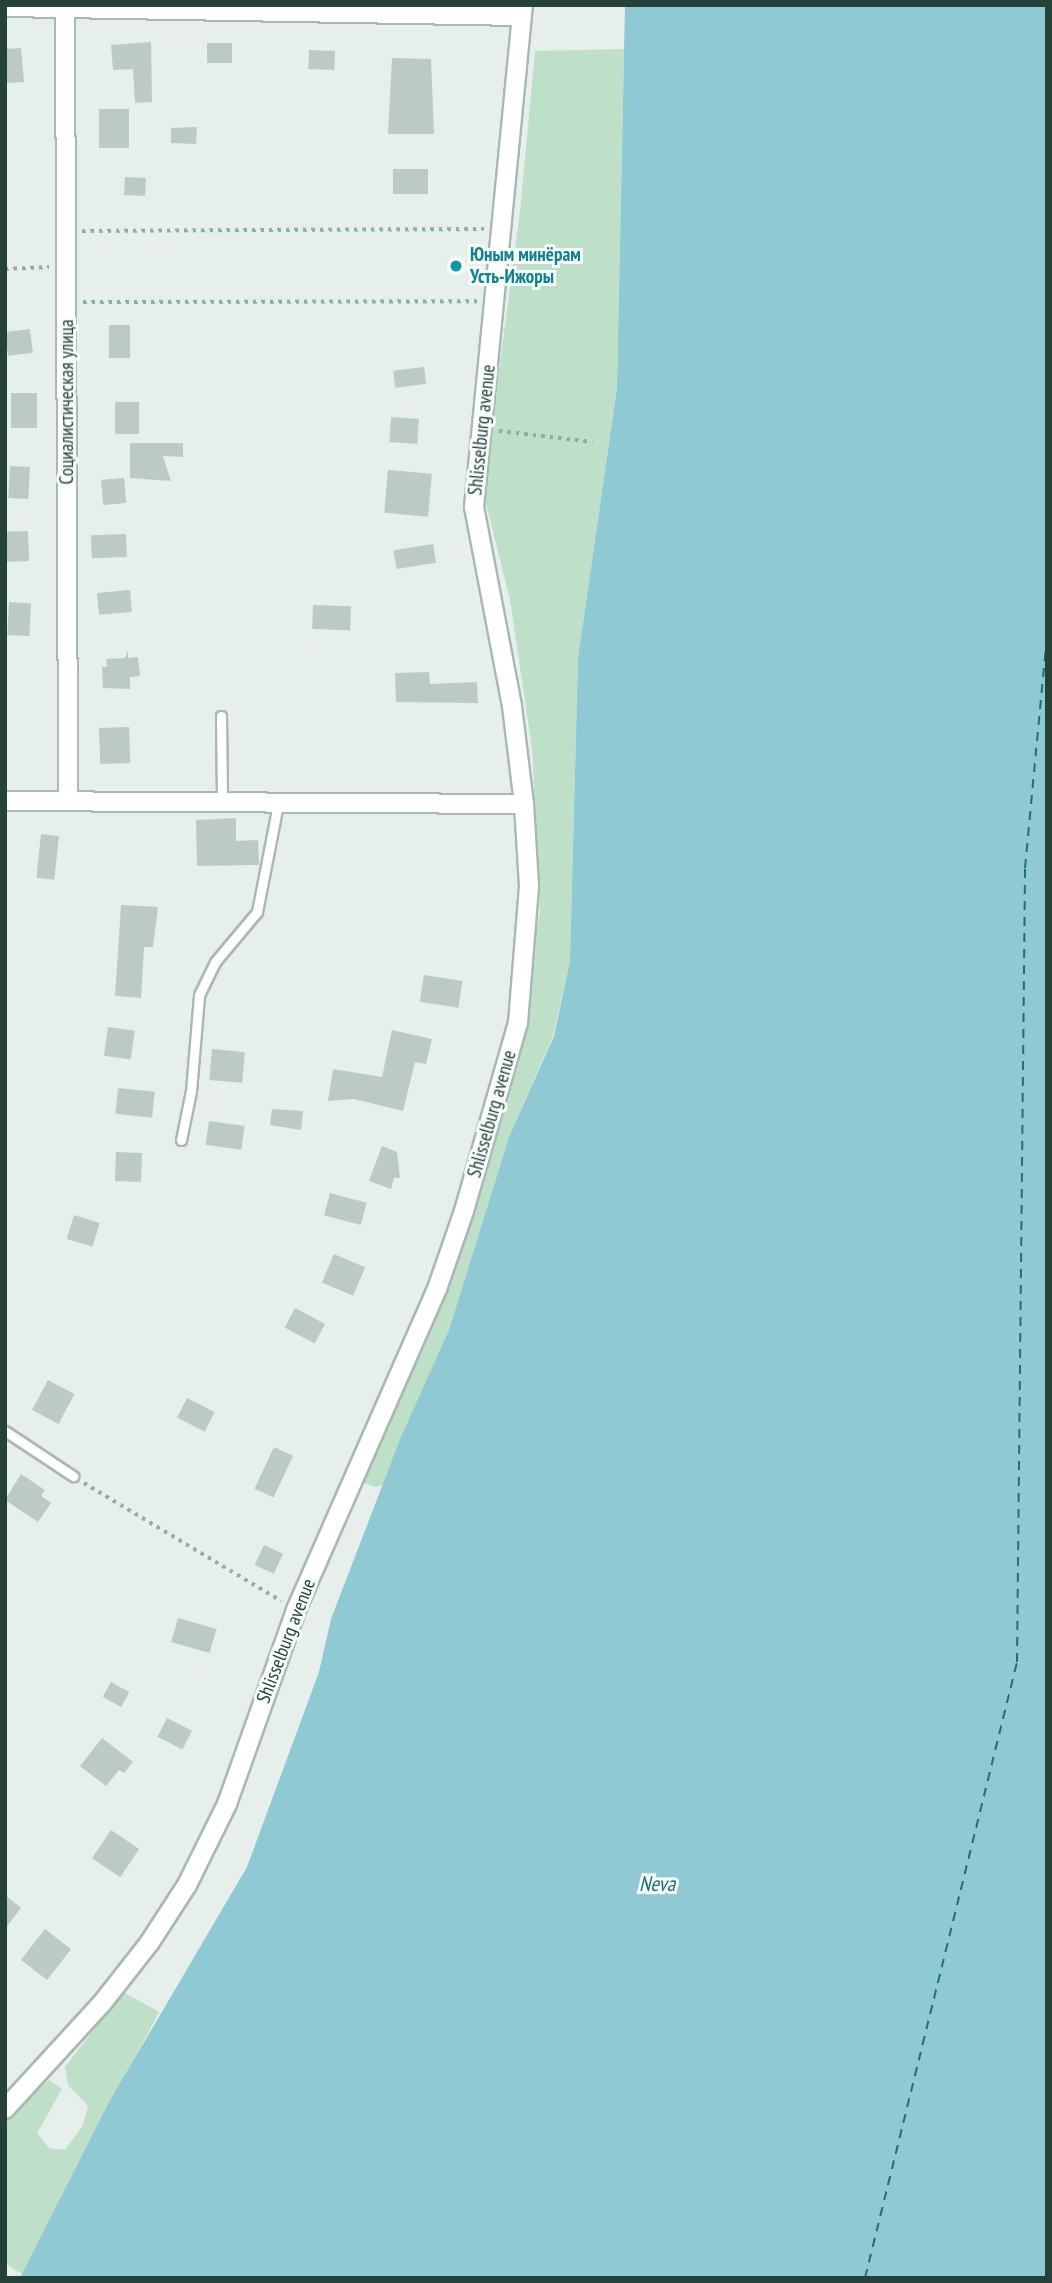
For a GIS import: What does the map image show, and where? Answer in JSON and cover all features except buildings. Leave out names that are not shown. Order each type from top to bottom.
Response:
[{"type":"street","name":"Социалистическая улица","points":[[65,6],[68,800]]},
{"type":"street","points":[[5,7],[523,11]]},
{"type":"street","name":"Shlisselburg avenue","points":[[5,2109],[103,2002],[187,1885],[227,1804],[296,1610],[437,1289],[493,1115],[518,1023],[526,950],[529,886],[524,804],[512,705],[474,507],[479,428],[497,301],[523,11]]},
{"type":"street","points":[[5,801],[524,804]]},
{"type":"lane","points":[[220,716],[222,803]]},
{"type":"lane","points":[[181,1140],[191,1091],[199,995],[215,961],[257,912],[278,804]]},
{"type":"lane","points":[[5,1431],[73,1476]]},
{"type":"path","points":[[66,231],[503,228]]},
{"type":"path","points":[[5,270],[66,265]]},
{"type":"path","points":[[66,302],[497,301]]},
{"type":"path","points":[[479,428],[593,442]]},
{"type":"path","points":[[73,1476],[296,1610]]},
{"type":"green space","points":[[624,49],[617,388],[578,658],[570,961],[553,1036],[509,1137],[449,1330],[383,1485],[375,1487],[364,1483],[378,1435],[497,1136],[540,911],[532,748],[510,600],[483,491],[520,212],[535,51]]},
{"type":"green space","points":[[123,1992],[159,2012],[22,2274],[5,2263],[5,2121],[49,2080],[62,2089],[37,2133],[49,2148],[65,2150],[82,2127],[88,2106],[68,2085],[65,2067]]},
{"type":"water","name":"Neva","points":[[625,5],[1047,5],[1047,2278],[20,2278],[109,2102],[247,1867],[319,1672],[331,1619],[401,1437],[449,1330],[509,1137],[554,1036],[570,961],[578,658],[617,388]]},
{"type":"ferry route","points":[[865,2278],[1017,1662],[1025,868],[1047,636]]},
{"type":"place","name":"Юным минёрам Усть-Ижоры","points":[[456,266]]}]
